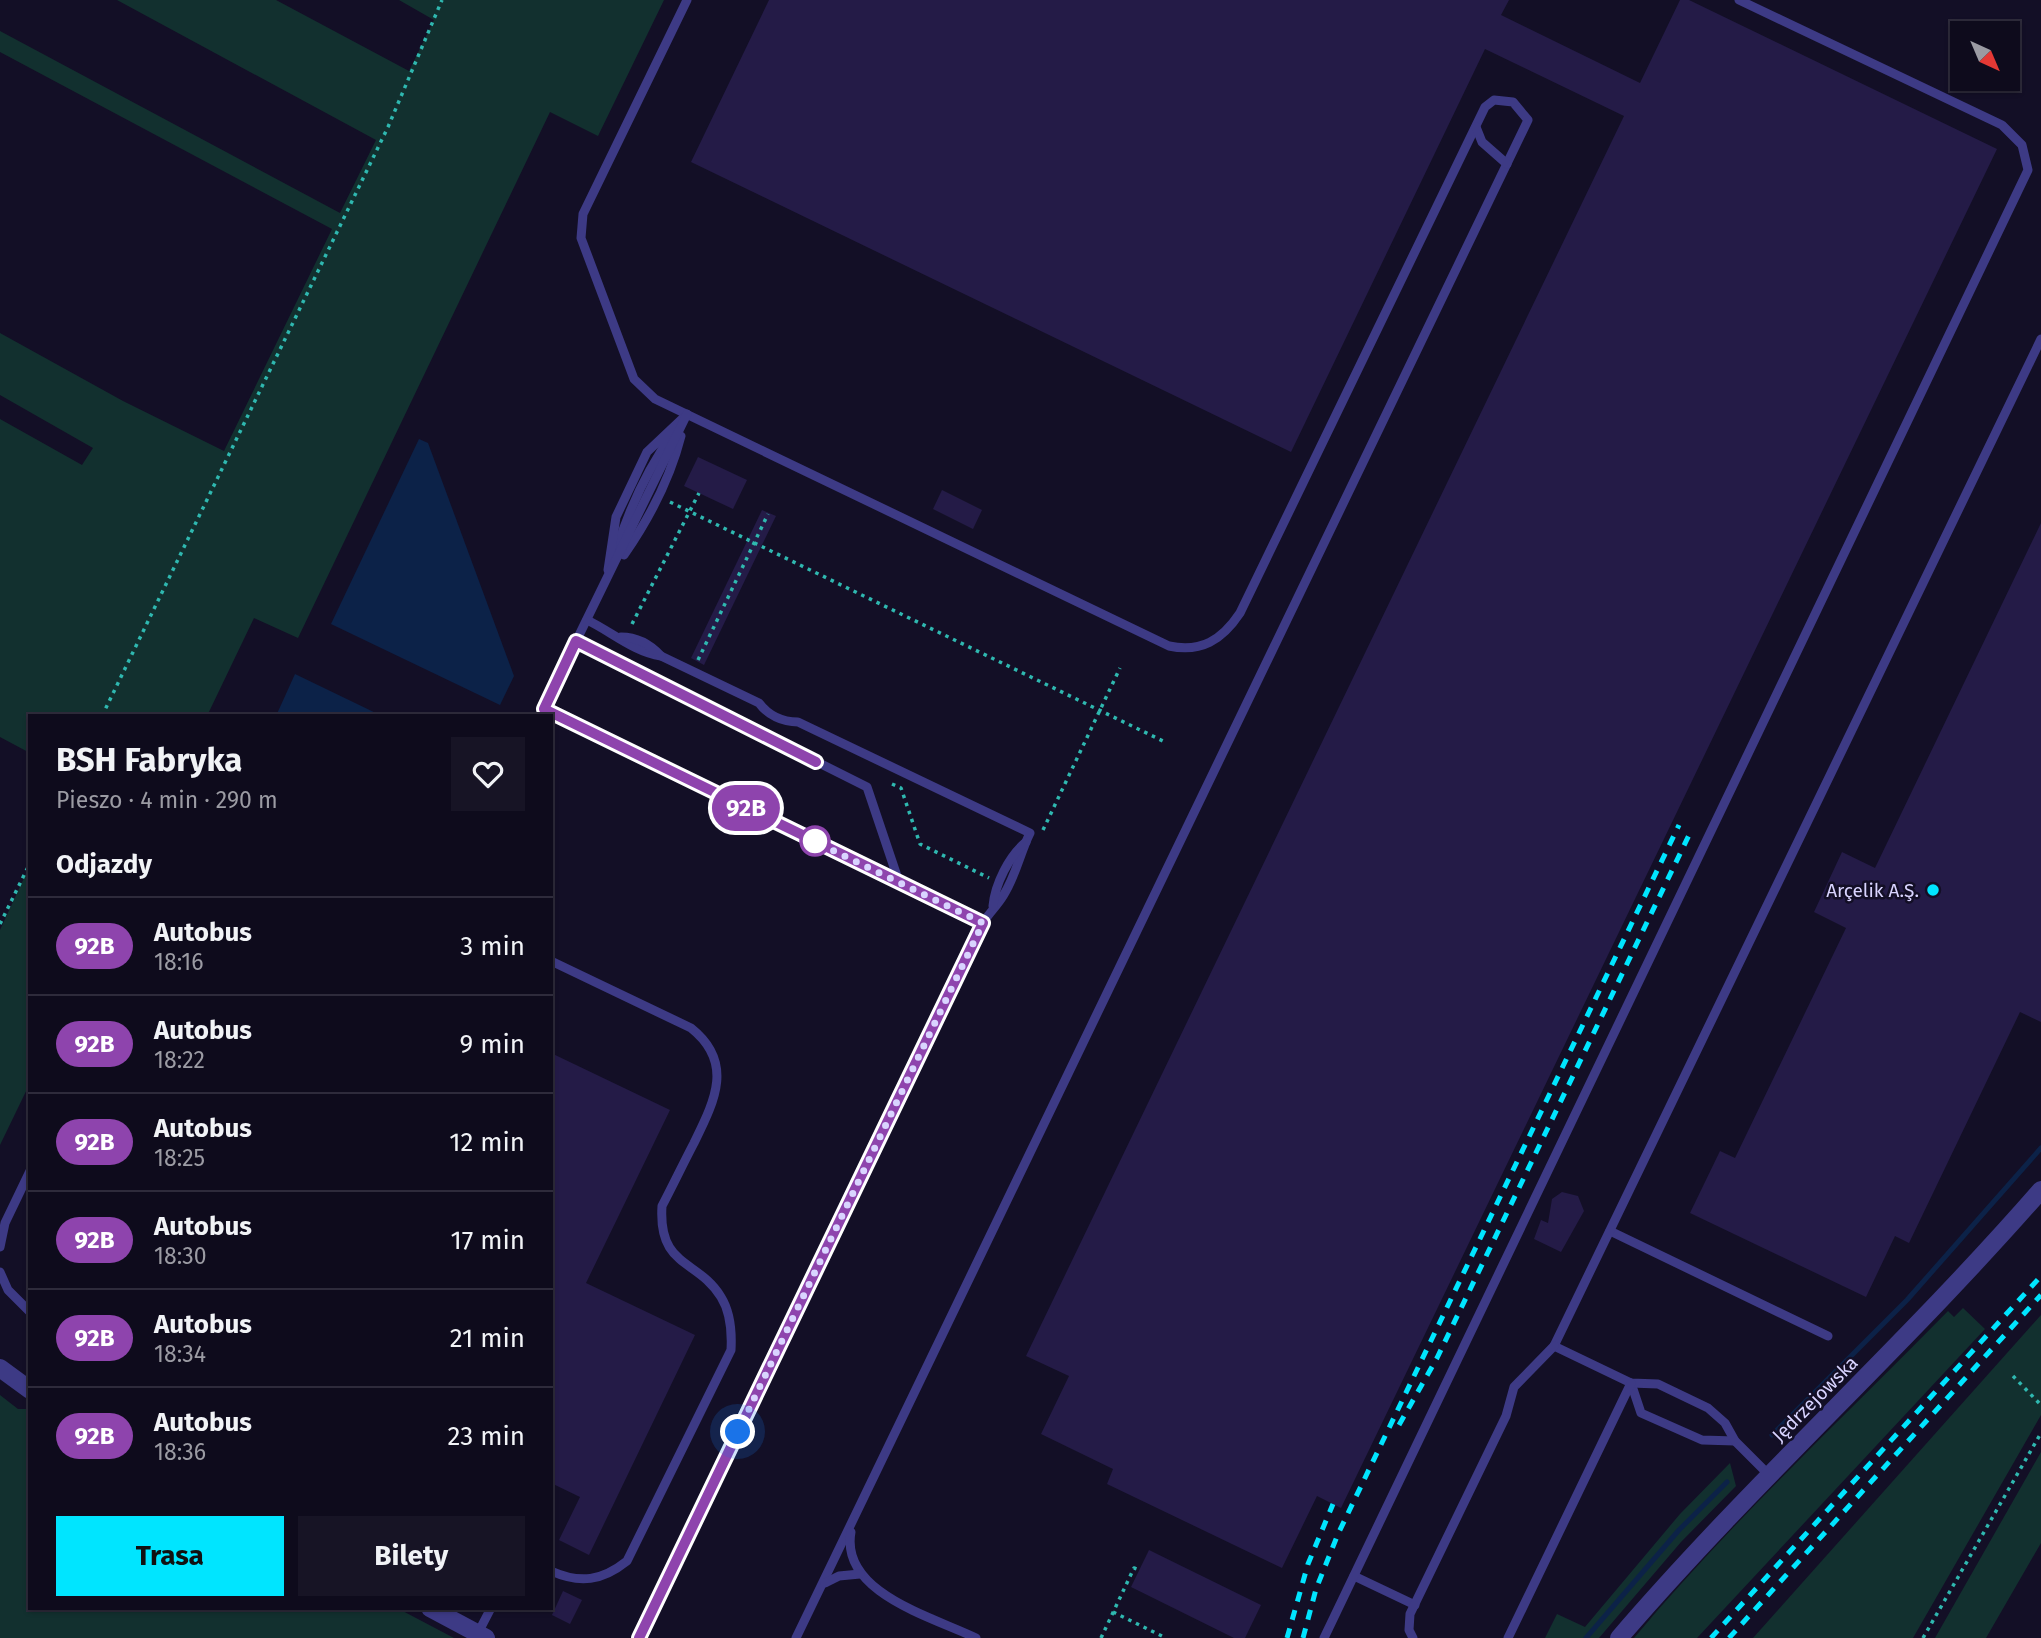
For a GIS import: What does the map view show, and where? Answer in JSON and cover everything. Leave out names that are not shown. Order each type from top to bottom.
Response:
[{"type":"street","name":"Jędrzejowska","points":[[1619,1638],[1695,1550],[1944,1298],[2041,1190]]},
{"type":"street","points":[[0,1368],[28,1389]]},
{"type":"street","points":[[453,1613],[482,1636]]},
{"type":"lane","points":[[687,0],[583,214],[580,226],[581,238],[634,379],[655,399],[1168,646],[1200,647],[1229,628],[1240,613],[1485,107],[1494,100],[1513,102],[1528,120],[796,1638]]},
{"type":"lane","points":[[1324,1638],[2028,170],[2022,145],[2002,125],[1739,0]]},
{"type":"lane","points":[[1476,127],[1482,142],[1507,164]]},
{"type":"lane","points":[[1412,1638],[1409,1622],[1415,1605],[1506,1416],[1510,1393],[1554,1346],[2041,338]]},
{"type":"lane","points":[[607,578],[642,530],[674,464],[687,414]]},
{"type":"lane","points":[[540,712],[687,414]]},
{"type":"lane","points":[[607,578],[616,517],[647,452],[687,414]]},
{"type":"lane","points":[[587,620],[621,637],[632,637],[652,646],[662,656],[759,703],[766,711],[788,722],[797,722],[1030,833],[1024,853],[1002,898],[993,906],[983,923],[639,1638]]},
{"type":"lane","points":[[576,641],[867,787],[899,882]]},
{"type":"lane","points":[[553,718],[983,923]]},
{"type":"lane","points":[[553,962],[691,1028],[700,1035],[714,1059],[718,1076],[713,1105],[662,1206],[661,1220],[664,1234],[675,1256],[713,1286],[722,1298],[729,1314],[732,1340],[731,1350],[627,1561],[614,1571],[589,1580],[553,1571]]},
{"type":"lane","points":[[0,1247],[5,1223],[28,1175]]},
{"type":"lane","points":[[1610,1231],[1828,1336]]},
{"type":"lane","points":[[0,1272],[8,1290],[28,1310]]},
{"type":"lane","points":[[1554,1346],[1631,1383],[1658,1384],[1708,1408],[1725,1423],[1735,1441],[1769,1475]]},
{"type":"lane","points":[[1631,1383],[1641,1413],[1702,1440],[1735,1441]]},
{"type":"lane","points":[[1508,1638],[1631,1383]]},
{"type":"lane","points":[[852,1523],[850,1550],[860,1574],[877,1591],[976,1638]]},
{"type":"lane","points":[[821,1588],[831,1579],[860,1574]]},
{"type":"lane","points":[[1354,1576],[1415,1605]]},
{"type":"lane","points":[[482,1636],[490,1610]]},
{"type":"path","points":[[103,714],[388,127],[442,0]]},
{"type":"path","points":[[658,496],[1166,742]]},
{"type":"path","points":[[693,671],[768,514]]},
{"type":"path","points":[[0,924],[28,867]]},
{"type":"path","points":[[2013,1376],[2041,1405]]},
{"type":"path","points":[[1923,1638],[2041,1433]]},
{"type":"path","points":[[1101,1638],[1134,1568],[1140,1570]]},
{"type":"path","points":[[1113,1612],[1166,1638]]},
{"type":"green space","points":[[117,0],[276,0],[409,71],[434,20],[399,0],[664,0],[598,136],[550,112],[298,638],[254,618],[208,714],[28,714],[28,752],[0,737],[0,419],[82,465],[93,448],[0,395],[0,333],[123,401],[224,451],[332,229],[0,52],[0,31],[340,213],[376,140]]},
{"type":"green space","points":[[28,869],[28,1087],[0,1145],[0,930]]},
{"type":"green space","points":[[1963,1308],[1985,1329],[1697,1638],[1634,1638],[1709,1553],[1828,1431],[1948,1311],[1954,1317]]},
{"type":"green space","points":[[2041,1315],[2041,1415],[1913,1638],[1753,1638]]},
{"type":"green space","points":[[0,1395],[18,1409],[28,1409],[28,1610],[401,1610],[454,1638],[0,1638]]},
{"type":"green space","points":[[2041,1452],[2041,1543],[1986,1638],[1935,1638]]},
{"type":"green space","points":[[1730,1463],[1736,1486],[1681,1542],[1599,1638],[1545,1638],[1557,1614],[1585,1627],[1680,1514]]},
{"type":"water","points":[[419,439],[428,443],[514,676],[500,705],[331,624]]},
{"type":"water","points":[[295,674],[378,714],[277,714]]},
{"type":"building","points":[[769,0],[1509,0],[1501,15],[1640,83],[1680,0],[1689,0],[1997,149],[1341,1508],[1317,1496],[1282,1568],[1107,1484],[1113,1469],[1041,1434],[1069,1376],[1026,1356],[1624,116],[1485,49],[1291,452],[691,162]]},
{"type":"building","points":[[698,457],[747,480],[733,509],[684,486]]},
{"type":"building","points":[[942,490],[982,510],[973,529],[933,509]]},
{"type":"building","points":[[762,510],[776,516],[704,665],[691,658]]},
{"type":"building","name":"Arçelik A.Ş.","points":[[2041,523],[2041,1022],[2020,1012],[1909,1243],[1895,1236],[1866,1297],[1690,1213],[1720,1151],[1735,1158],[1846,928],[1814,912],[1842,852],[1875,868]]},
{"type":"building","points":[[553,1054],[670,1110],[586,1283],[695,1335],[589,1555],[559,1540],[580,1497],[553,1484]]},
{"type":"building","points":[[1562,1192],[1578,1196],[1584,1211],[1561,1252],[1534,1239],[1541,1220],[1548,1223],[1552,1199]]},
{"type":"building","points":[[1149,1550],[1261,1605],[1245,1638],[1234,1638],[1131,1587]]},
{"type":"building","points":[[563,1591],[582,1600],[570,1624],[552,1615]]},
{"type":"waterway","points":[[1772,1435],[1907,1300],[2041,1148]]},
{"type":"waterway","points":[[1586,1638],[1679,1530],[1727,1482]]},
{"type":"railway","points":[[1303,1638],[1316,1589],[1338,1534],[1679,825]]},
{"type":"railway","points":[[1399,1425],[1437,1358],[1691,831]]},
{"type":"railway","points":[[1711,1638],[2041,1276]]},
{"type":"railway","points":[[1729,1638],[2041,1295]]},
{"type":"railway","points":[[1287,1638],[1308,1564],[1333,1504]]},
{"type":"bus line","name":"92B","points":[[639,1638],[983,923],[544,709],[576,641],[816,762]]},
{"type":"place","name":"Arçelik A.Ş.","points":[[1933,890]]},
{"type":"route","points":[[738,1432],[983,923],[807,838],[815,841]]}]
